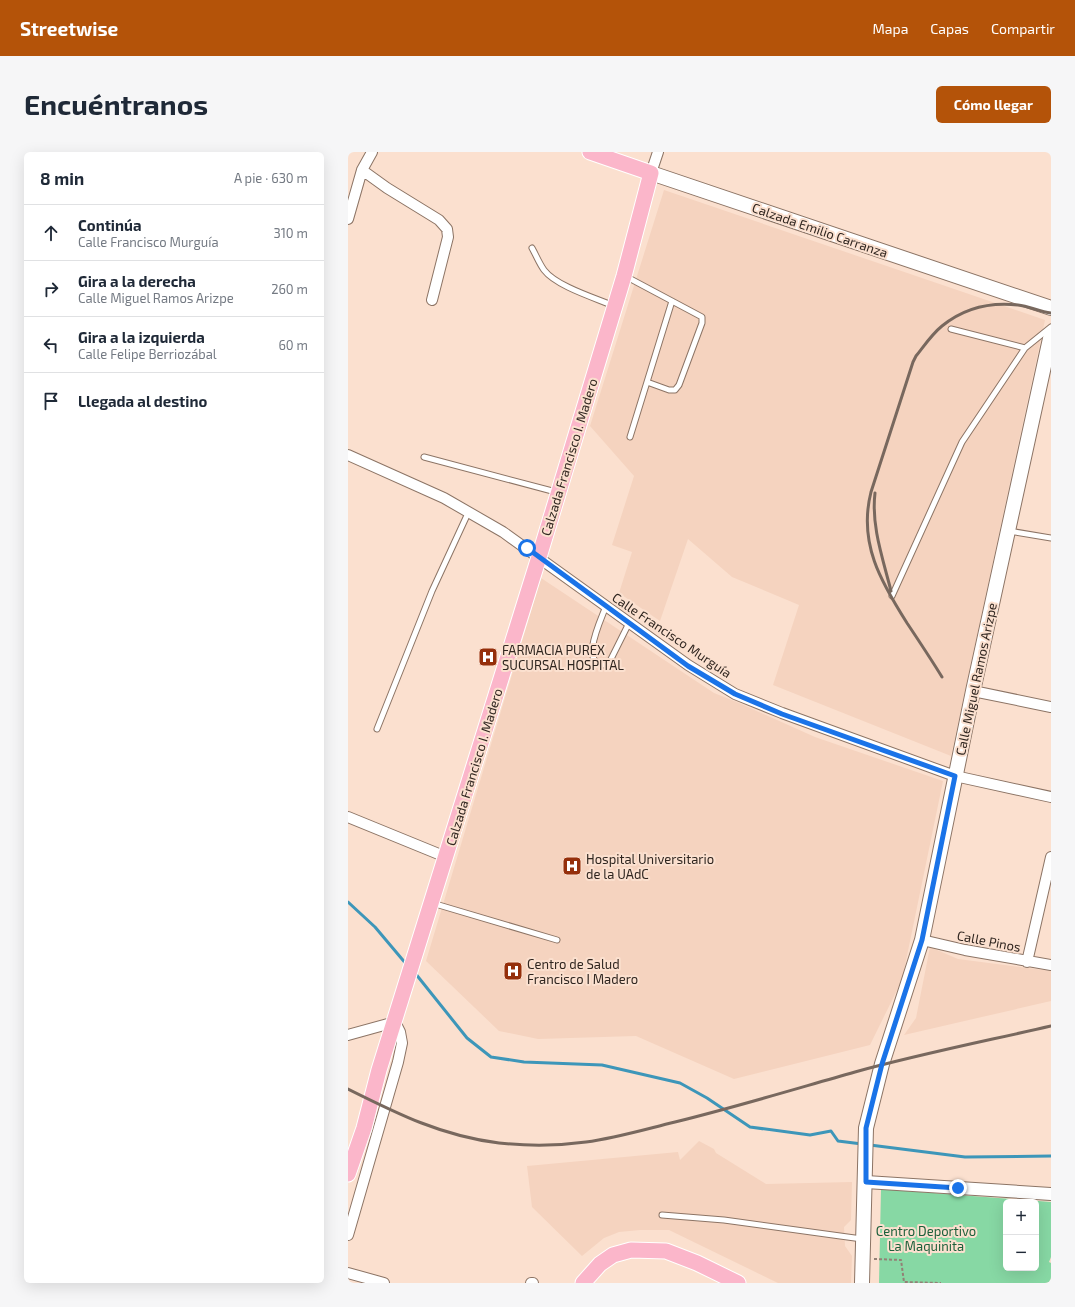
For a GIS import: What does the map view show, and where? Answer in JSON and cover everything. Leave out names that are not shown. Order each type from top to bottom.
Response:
[{"type":"main road","name":"Calzada Emilio Carranza","points":[[590,152],[1051,308]]},
{"type":"main road","name":"Calzada Francisco I. Madero","points":[[348,1174],[364,1128],[379,1070],[539,557],[615,306],[651,173]]},
{"type":"main road","name":"Calle Miguel Ramos Arizpe","points":[[862,1283],[862,1239],[866,1182],[866,1128],[882,1064],[922,940],[973,691],[1051,334]]},
{"type":"main road","points":[[583,1283],[600,1264],[613,1255],[631,1250],[666,1251],[697,1263],[738,1283]]},
{"type":"street","points":[[348,219],[362,170],[372,152]]},
{"type":"street","name":"Calzada Francisco I. Madero","points":[[651,173],[658,152]]},
{"type":"street","points":[[362,170],[387,188],[439,220],[447,229],[448,237],[432,300]]},
{"type":"street","name":"Calle Francisco Murguía","points":[[348,455],[444,498],[503,532],[688,666],[735,694],[782,714],[955,776],[1051,797]]},
{"type":"street","points":[[973,691],[1051,707]]},
{"type":"street","points":[[348,817],[446,857]]},
{"type":"street","points":[[1027,962],[1051,859]]},
{"type":"street","name":"Calle Pinos","points":[[922,940],[965,950],[1051,965]]},
{"type":"street","points":[[348,1035],[395,1022],[400,1032],[402,1043],[398,1062],[348,1235]]},
{"type":"street","points":[[866,1182],[1051,1194]]},
{"type":"street","points":[[348,1273],[384,1283]]},
{"type":"lane","points":[[532,248],[545,271],[552,278],[564,285],[615,306]]},
{"type":"lane","points":[[624,276],[698,314],[702,318],[702,323],[679,385],[675,390],[669,390],[647,382]]},
{"type":"lane","points":[[630,437],[672,301]]},
{"type":"lane","points":[[892,596],[962,442],[1025,348],[1051,327]]},
{"type":"lane","points":[[951,328],[1025,348]]},
{"type":"lane","points":[[424,458],[558,493]]},
{"type":"lane","points":[[377,729],[429,598],[468,511]]},
{"type":"lane","points":[[1008,531],[1051,538]]},
{"type":"lane","points":[[606,606],[592,648],[593,659],[597,663],[606,665],[609,663],[629,623]]},
{"type":"lane","points":[[431,903],[557,940]]},
{"type":"lane","points":[[662,1215],[724,1220],[862,1239]]},
{"type":"path","points":[[862,1259],[901,1260],[904,1282],[941,1283]]},
{"type":"shaded area","points":[[664,190],[1045,320],[951,756],[773,685],[799,605],[732,577],[688,539],[660,621],[619,593],[632,552],[612,545],[634,476],[590,426]]},
{"type":"shaded area","points":[[541,578],[714,693],[815,737],[943,781],[902,980],[870,1045],[734,1079],[636,1036],[538,1039],[499,1031],[426,961]]},
{"type":"shaded area","points":[[930,947],[958,959],[1051,971],[1051,1001],[904,1035],[916,1018]]},
{"type":"shaded area","points":[[699,1141],[714,1149],[716,1153],[766,1184],[852,1182],[851,1220],[844,1227],[845,1246],[852,1256],[851,1283],[778,1283],[669,1230],[619,1232],[604,1238],[582,1256],[532,1207],[527,1166],[678,1152],[680,1160]]},
{"type":"green space","name":"Centro Deportivo La Maquinita","points":[[881,1189],[1012,1199],[1003,1199],[1003,1271],[1039,1271],[1039,1201],[1051,1202],[1051,1257],[1049,1262],[1051,1263],[1051,1283],[879,1283]]},
{"type":"waterway","points":[[348,902],[375,927],[407,965]]},
{"type":"waterway","points":[[415,973],[467,1038],[491,1057],[524,1062],[602,1065],[680,1083],[707,1098],[750,1127],[810,1135],[831,1131],[838,1141],[862,1144]]},
{"type":"waterway","points":[[870,1145],[965,1157],[1051,1156]]},
{"type":"railway","points":[[942,677],[897,608],[874,561],[867,528],[871,492],[913,362],[928,340],[938,329],[959,315],[978,308],[998,304],[1018,305],[1051,313]]},
{"type":"railway","points":[[875,493],[874,505],[876,530],[891,591]]},
{"type":"railway","points":[[348,1089],[421,1123],[458,1135],[478,1140],[510,1144],[564,1144],[597,1140],[631,1133],[720,1110],[879,1065],[1051,1026]]},
{"type":"place","name":"FARMACIA PUREX SUCURSAL HOSPITAL","points":[[488,657]]},
{"type":"place","name":"Hospital Universitario de la UAdC","points":[[572,866]]},
{"type":"place","name":"Centro de Salud Francisco I Madero","points":[[513,971]]},
{"type":"route","points":[[527,548],[688,666],[735,694],[782,714],[955,776],[922,940],[882,1064],[866,1128],[866,1182],[958,1188]]}]
